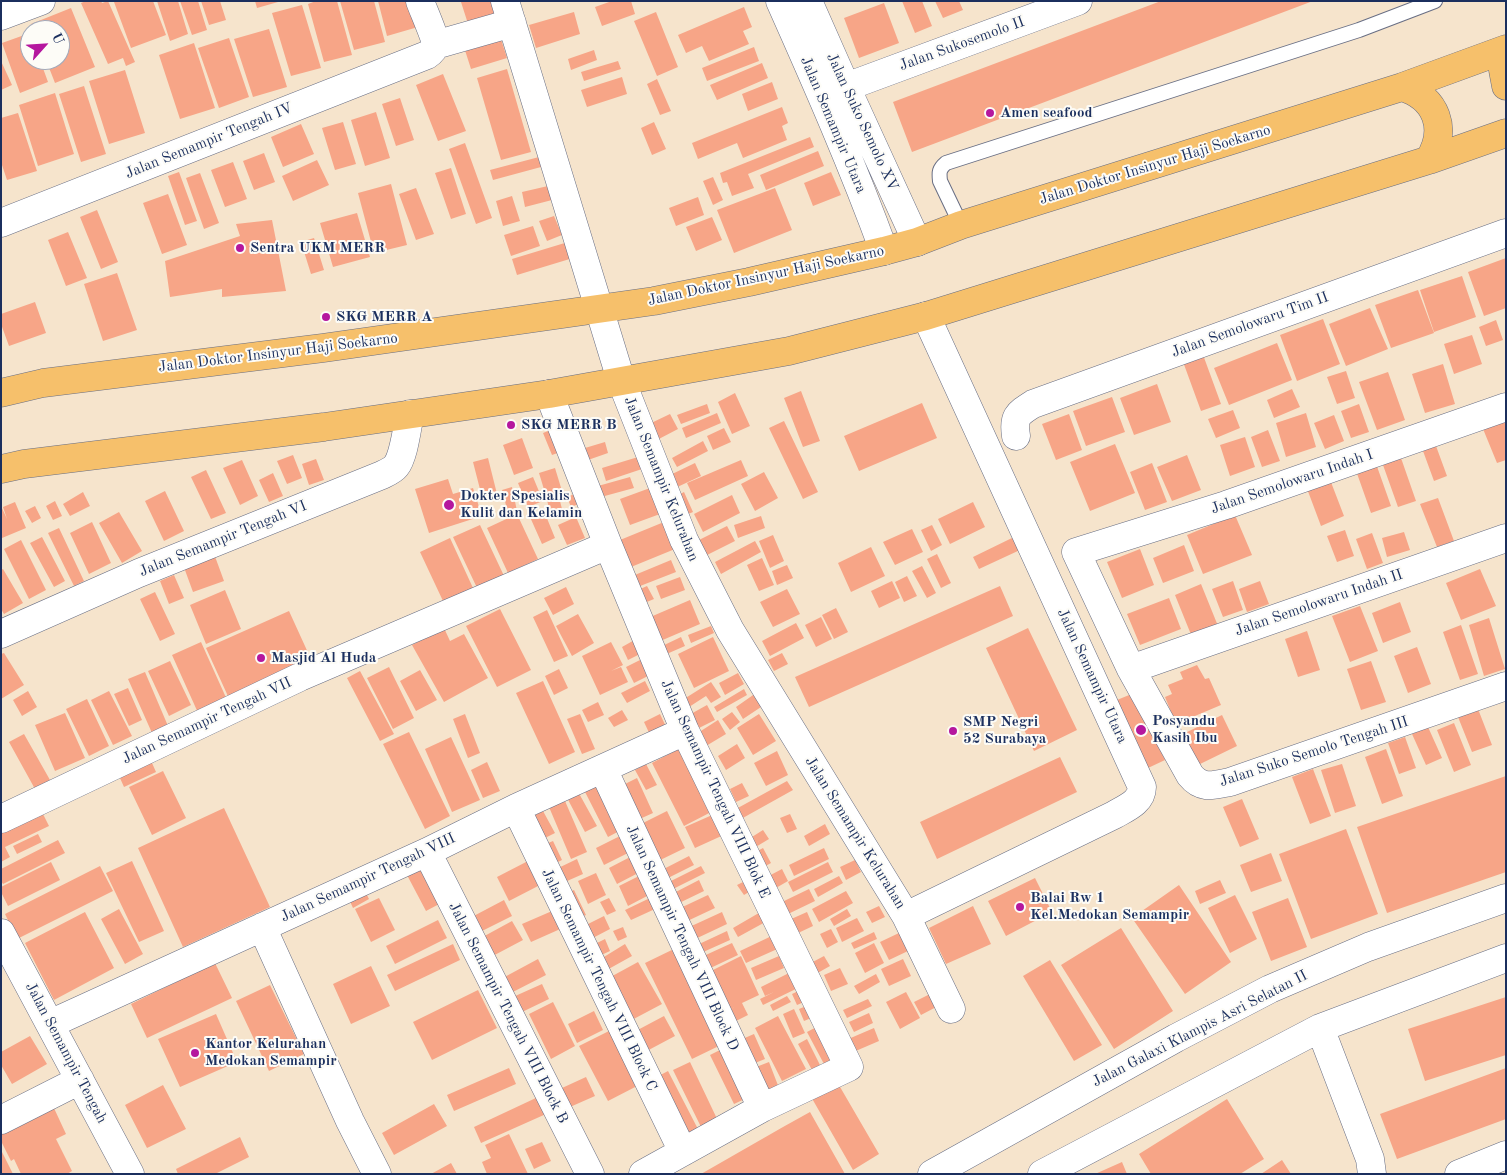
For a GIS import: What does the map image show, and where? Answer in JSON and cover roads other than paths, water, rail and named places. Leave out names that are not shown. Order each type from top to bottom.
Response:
[{"type":"main road","name":"Jalan Doktor Insinyur Haji Soekarno","points":[[1,393],[43,383],[323,348],[599,310],[730,286],[917,242],[961,225],[1402,87],[1506,51]]},
{"type":"main road","points":[[1506,51],[1503,70],[1506,86]]},
{"type":"main road","points":[[1402,87],[1419,94],[1426,100],[1436,116],[1437,144],[1429,160]]},
{"type":"main road","points":[[1,469],[24,464],[324,427],[549,394],[789,351],[926,316],[1429,160],[1506,133]]},
{"type":"street","points":[[1,16],[41,1]]},
{"type":"street","points":[[420,1],[434,38],[425,52]]},
{"type":"street","name":"Jalan Semampir Utara","points":[[780,1],[831,116],[884,251]]},
{"type":"street","name":"Jalan Suko Semolo XV","points":[[808,1],[917,242]]},
{"type":"street","name":"Jalan Sukosemolo II","points":[[846,87],[1078,1]]},
{"type":"street","name":"Jalan Semampir Tengah IV","points":[[1,223],[425,52],[509,12]]},
{"type":"street","name":"Jalan Semampir Kelurahan","points":[[509,12],[621,380],[684,540],[730,630],[906,916],[952,1009]]},
{"type":"street","name":"Jalan Semolowaru Tim II","points":[[1016,436],[1016,419],[1020,413],[1033,404],[1506,233]]},
{"type":"street","name":"Jalan Semampir Utara","points":[[906,916],[1114,815],[1137,801],[1141,797],[1142,788],[926,316]]},
{"type":"street","name":"Jalan Semampir Tengah VIII Blok E","points":[[549,394],[608,545],[685,731],[849,1066],[762,1108]]},
{"type":"street","name":"Jalan Semolowaru Indah I","points":[[1076,552],[1226,505],[1506,407]]},
{"type":"street","name":"Jalan Semampir Tengah VI","points":[[1,634],[139,573],[382,475],[396,466],[401,456],[410,414]]},
{"type":"street","name":"Jalan Semolowaru Indah II","points":[[1132,669],[1506,538]]},
{"type":"street","name":"Jalan Semampir Tengah VII","points":[[1,819],[300,677],[608,545]]},
{"type":"street","name":"Jalan Suko Semolo Tengah III","points":[[1076,552],[1132,669],[1190,775],[1195,781],[1203,785],[1212,786],[1230,782],[1506,686]]},
{"type":"street","name":"Jalan Semampir Tengah VIII","points":[[50,1024],[685,731]]},
{"type":"street","name":"Jalan Semampir Tengah VIII Block D","points":[[603,769],[762,1108]]},
{"type":"street","name":"Jalan Semampir Tengah VIII Block C","points":[[516,808],[683,1152]]},
{"type":"street","name":"Jalan Semampir Tengah VIII Block B","points":[[426,852],[590,1174]]},
{"type":"street","name":"Jalan Galaxi Klampis Asri Selatan II","points":[[932,1174],[1176,1038],[1270,989],[1368,947],[1506,898]]},
{"type":"street","points":[[262,927],[350,1121],[377,1174]]},
{"type":"street","name":"Jalan Semampir Tengah","points":[[1,933],[130,1174]]},
{"type":"street","points":[[1042,1174],[1320,1028],[1506,958]]},
{"type":"street","points":[[1320,1028],[1377,1169]]},
{"type":"street","points":[[1,1120],[80,1080]]},
{"type":"street","points":[[643,1174],[762,1108]]},
{"type":"street","points":[[1459,1174],[1506,1155]]},
{"type":"lane","points":[[961,225],[940,181],[940,169],[946,163],[1360,30],[1435,1]]},
{"type":"place","name":"Amen seafood","points":[[990,113]]},
{"type":"place","name":"Sentra UKM MERR","points":[[240,248]]},
{"type":"place","name":"SKG MERR A","points":[[326,317]]},
{"type":"place","name":"SKG MERR B","points":[[511,425]]},
{"type":"place","name":"Dokter Spesialis Kulit dan Kelamin","points":[[449,505]]},
{"type":"place","name":"Masjid Al Huda","points":[[261,658]]},
{"type":"place","name":"Posyandu Kasih Ibu","points":[[1141,730]]},
{"type":"place","name":"SMP Negri 52 Surabaya","points":[[953,731]]},
{"type":"place","name":"Balai Rw 1 Kel.Medokan Semampir","points":[[1020,907]]},
{"type":"place","name":"Kantor Kelurahan Medokan Semampir","points":[[195,1053]]}]
